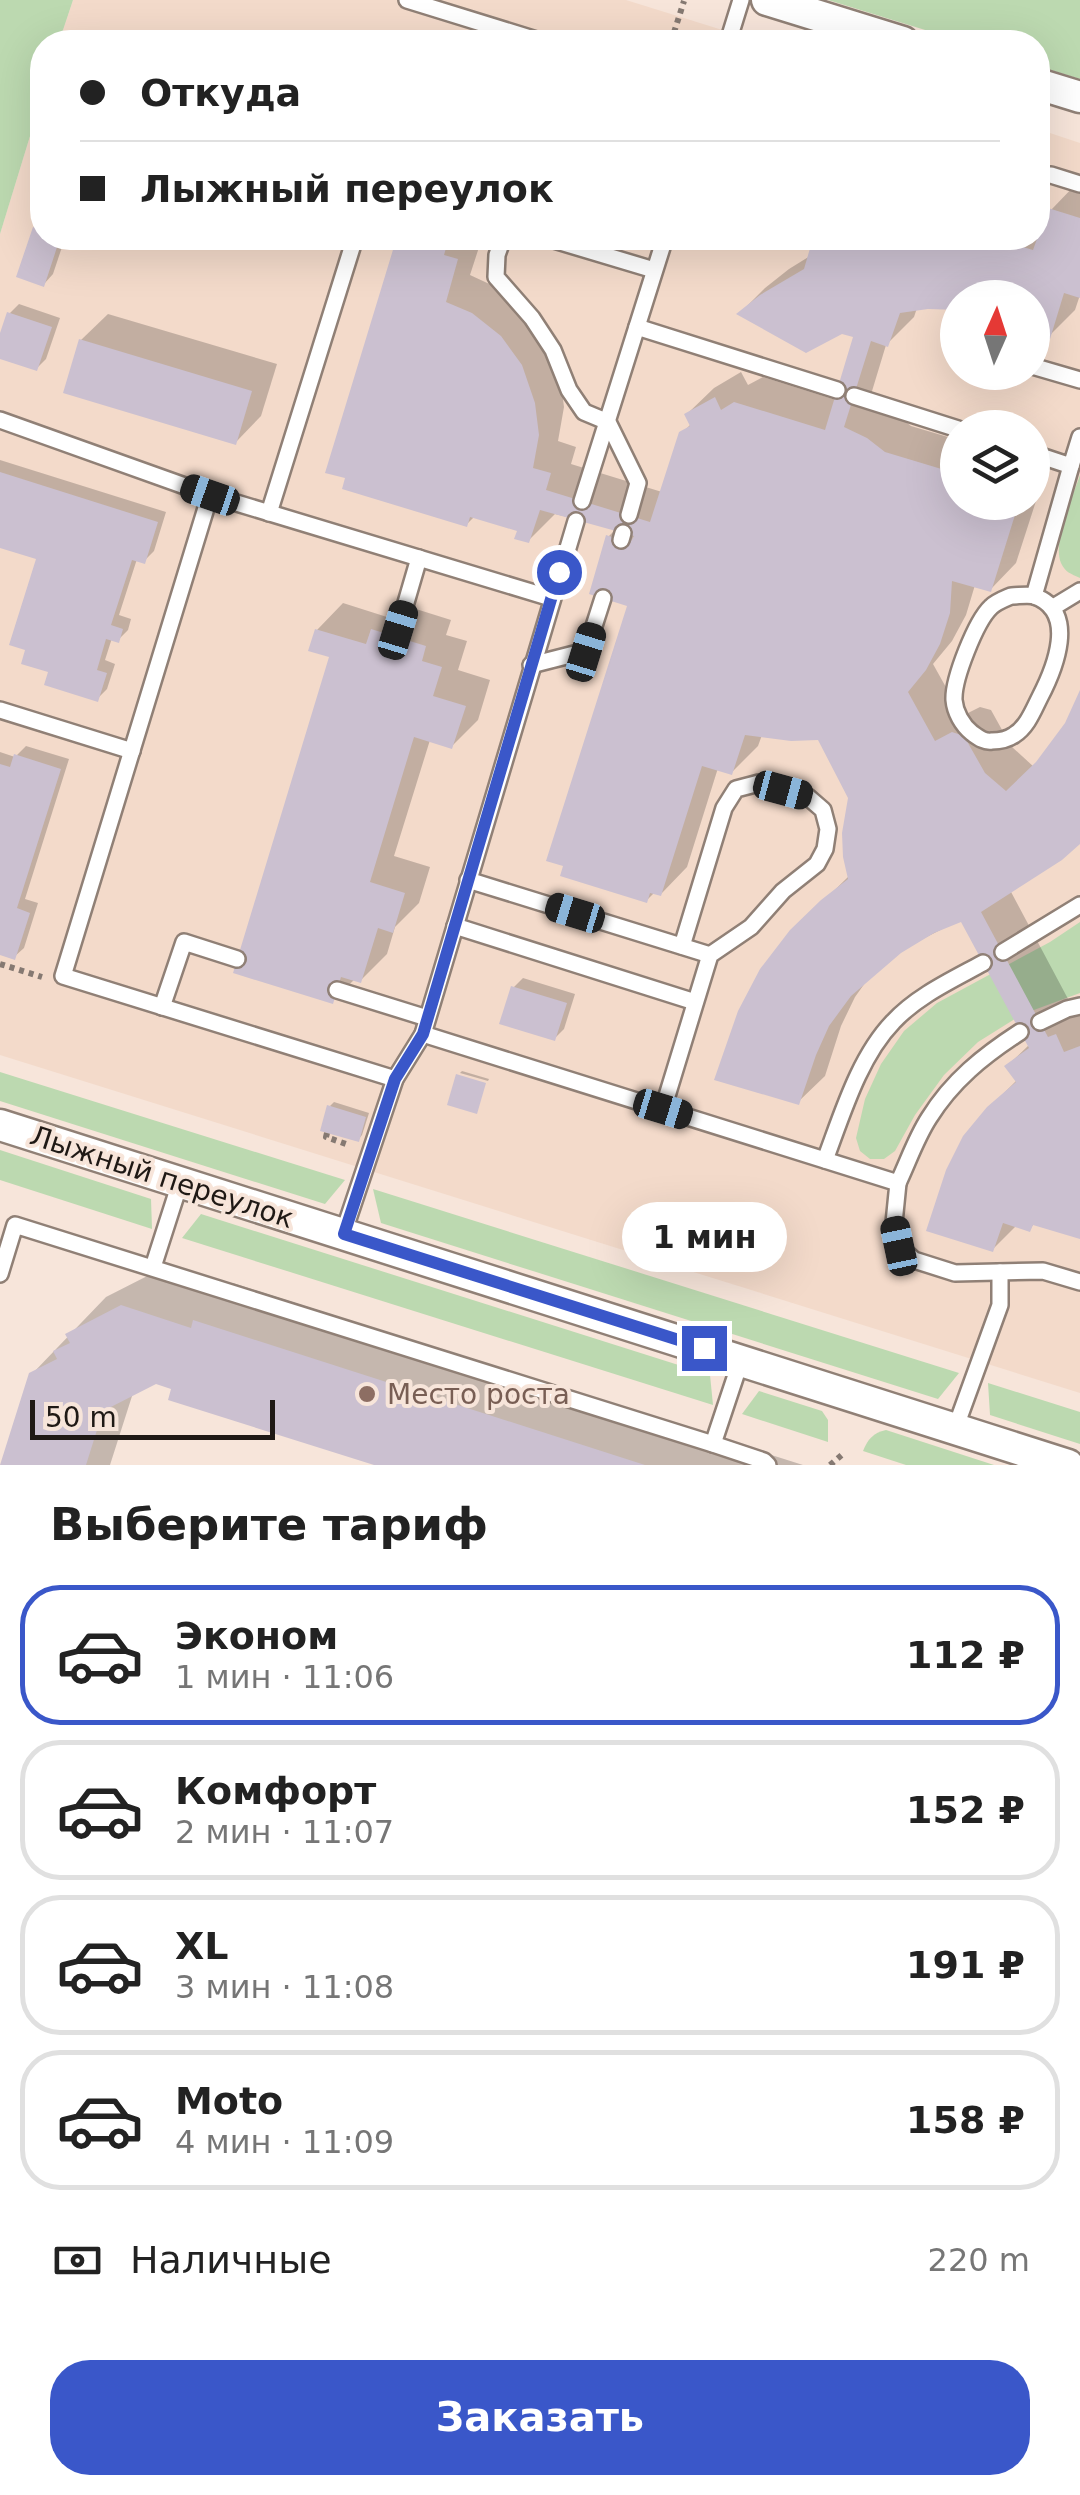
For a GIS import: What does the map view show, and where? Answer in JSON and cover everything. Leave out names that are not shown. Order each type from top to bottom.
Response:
[{"type":"street","points":[[767,0],[864,30]]},
{"type":"street","points":[[1050,88],[1080,98]]},
{"type":"street","name":"Лыжный переулок","points":[[0,1125],[1068,1465]]},
{"type":"lane","points":[[407,0],[504,30]]},
{"type":"lane","points":[[732,30],[741,0]]},
{"type":"lane","points":[[1050,175],[1080,184]]},
{"type":"lane","points":[[269,513],[350,250]]},
{"type":"lane","points":[[499,250],[496,277],[532,318],[553,350],[569,390],[584,412],[608,422],[638,484],[628,515]]},
{"type":"lane","points":[[587,250],[654,270]]},
{"type":"lane","points":[[582,501],[661,250]]},
{"type":"lane","points":[[638,327],[837,390]]},
{"type":"lane","points":[[1050,371],[1080,380]]},
{"type":"lane","points":[[854,396],[940,423]]},
{"type":"lane","points":[[0,420],[210,495],[551,598]]},
{"type":"lane","points":[[1034,596],[1080,438]]},
{"type":"lane","points":[[1050,459],[1071,466]]},
{"type":"lane","points":[[210,495],[63,976],[395,1079]]},
{"type":"lane","points":[[344,1234],[395,1079],[425,1026],[576,520]]},
{"type":"lane","points":[[398,630],[419,558]]},
{"type":"lane","points":[[1052,608],[1080,590]]},
{"type":"lane","points":[[1011,596],[1034,596],[1052,608],[1059,627],[1056,665],[1018,733],[1005,740],[985,742],[968,730],[957,714],[954,698],[958,676],[981,621],[992,605],[1011,596]]},
{"type":"lane","points":[[531,666],[586,652],[603,598]]},
{"type":"lane","points":[[0,710],[132,752]]},
{"type":"lane","points":[[663,1109],[710,954],[751,927],[784,891],[817,864],[825,850],[828,829],[823,810],[808,797],[758,783],[736,789],[724,808],[682,946]]},
{"type":"lane","points":[[468,880],[710,954]]},
{"type":"lane","points":[[1002,952],[1080,906]]},
{"type":"lane","points":[[455,926],[695,1002]]},
{"type":"lane","points":[[162,1007],[184,942],[237,959]]},
{"type":"lane","points":[[825,1160],[868,1058],[893,1022],[932,991],[983,963]]},
{"type":"lane","points":[[338,990],[425,1026],[663,1109],[898,1183]]},
{"type":"lane","points":[[1040,1022],[1080,1006]]},
{"type":"lane","points":[[1020,1032],[984,1055],[953,1084],[927,1121],[898,1183],[896,1234],[899,1246],[914,1260],[954,1274],[1044,1271],[1080,1282]]},
{"type":"lane","points":[[153,1267],[180,1182]]},
{"type":"lane","points":[[0,1274],[15,1225],[713,1444],[768,1465]]},
{"type":"lane","points":[[955,1429],[1000,1305],[1000,1272]]},
{"type":"lane","points":[[713,1444],[740,1360]]},
{"type":"path","points":[[674,30],[684,1]]},
{"type":"path","points":[[0,964],[45,978],[63,976]]},
{"type":"path","points":[[830,1465],[843,1454]]},
{"type":"shaded area","points":[[73,0],[626,0],[722,30],[63,30]]},
{"type":"shaded area","points":[[1050,133],[1080,143],[1080,1393],[0,1055],[0,234],[30,136],[30,250],[1050,250]]},
{"type":"green space","points":[[0,0],[73,0],[63,30],[30,30],[30,136],[0,234]]},
{"type":"green space","points":[[828,0],[1080,0],[1080,79],[1050,70],[1050,30],[925,30]]},
{"type":"green space","points":[[1080,475],[1080,578],[1064,569],[1059,543]]},
{"type":"green space","points":[[1080,922],[1080,993],[1023,1014],[978,1042],[944,1075],[895,1151],[884,1159],[870,1159],[860,1151],[856,1138],[865,1099],[881,1064],[904,1031],[937,1003]]},
{"type":"green space","points":[[0,1072],[345,1180],[325,1204],[0,1101]]},
{"type":"green space","points":[[0,1150],[151,1199],[152,1229],[0,1180]]},
{"type":"green space","points":[[373,1189],[959,1373],[938,1399],[381,1223]]},
{"type":"green space","points":[[201,1214],[710,1375],[713,1405],[182,1238]]},
{"type":"green space","points":[[988,1383],[1080,1412],[1080,1444],[990,1415]]},
{"type":"green space","points":[[759,1391],[822,1411],[828,1420],[828,1442],[742,1414]]},
{"type":"green space","points":[[886,1430],[994,1465],[906,1465],[863,1451],[871,1437]]},
{"type":"building","points":[[1050,209],[1080,218],[1080,298],[1064,293],[1050,339],[1050,280],[940,280],[940,309],[900,313],[888,347],[871,341],[844,427],[885,452],[940,469],[940,520],[1013,520],[991,592],[952,581],[950,613],[940,644],[908,692],[935,741],[952,732],[964,736],[985,773],[1006,791],[1036,762],[1065,723],[1080,690],[1080,844],[981,912],[1048,1037],[1056,1034],[1064,1052],[1080,1046],[1080,1239],[1033,1225],[1030,1232],[1003,1223],[993,1252],[926,1231],[946,1170],[963,1136],[987,1107],[1016,1082],[1004,1066],[1029,1048],[961,922],[901,953],[851,996],[829,1026],[799,1105],[714,1080],[738,1011],[760,969],[790,930],[848,879],[842,833],[848,798],[818,740],[745,735],[732,775],[702,766],[661,896],[650,893],[647,903],[560,876],[563,866],[546,861],[627,606],[589,594],[606,535],[630,543],[634,536],[540,510],[529,543],[514,539],[517,531],[470,517],[467,527],[342,489],[345,478],[325,473],[393,250],[445,250],[444,255],[458,259],[446,302],[472,313],[501,336],[522,365],[535,403],[539,435],[533,468],[551,473],[546,490],[650,522],[679,432],[690,426],[684,414],[715,397],[721,410],[734,402],[825,430],[853,337],[842,334],[806,353],[736,314],[804,269],[810,250],[1050,250]]},
{"type":"building","points":[[30,236],[30,250],[56,250],[44,287],[16,277]]},
{"type":"building","points":[[7,312],[52,327],[37,371],[0,359],[0,333]]},
{"type":"building","points":[[79,339],[252,391],[236,445],[63,393]]},
{"type":"building","points":[[0,472],[158,522],[145,564],[132,560],[111,625],[123,629],[119,643],[106,639],[97,670],[107,673],[98,702],[44,685],[48,672],[21,664],[25,650],[9,645],[36,559],[0,548]]},
{"type":"building","points":[[315,629],[366,644],[371,629],[426,646],[422,661],[442,667],[433,696],[466,706],[452,749],[414,737],[370,882],[405,893],[393,933],[378,928],[361,983],[341,977],[333,1004],[233,973],[329,657],[308,651]]},
{"type":"building","points":[[14,754],[61,769],[17,908],[30,913],[15,960],[0,955],[0,764],[10,767]]},
{"type":"building","points":[[511,986],[567,1003],[555,1041],[499,1024]]},
{"type":"building","points":[[456,1074],[486,1083],[477,1114],[447,1105]]},
{"type":"building","points":[[327,1105],[366,1117],[359,1142],[320,1131]]},
{"type":"building","points":[[121,1305],[191,1328],[193,1320],[645,1465],[374,1465],[168,1400],[171,1389],[156,1384],[103,1411],[86,1465],[0,1465],[29,1373],[57,1359],[53,1351],[70,1343],[65,1334]]},
{"type":"place","name":"Место роста","points":[[367,1394]]},
{"type":"route","points":[[559,572],[423,1034],[395,1079],[344,1234],[704,1348]]}]
